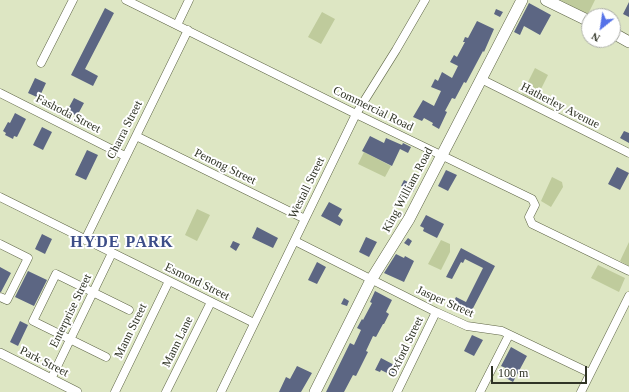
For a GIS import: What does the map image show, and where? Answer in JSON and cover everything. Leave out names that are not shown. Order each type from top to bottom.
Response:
[{"type":"main road","name":"King William Road","points":[[315,392],[371,280],[402,232],[522,0]]},
{"type":"main road","points":[[546,0],[581,17]]},
{"type":"street","points":[[41,63],[73,0]]},
{"type":"street","name":"Commercial Road","points":[[126,0],[532,199],[535,205],[529,217],[532,224],[629,272]]},
{"type":"street","points":[[177,25],[188,0]]},
{"type":"street","name":"Westall Street","points":[[221,392],[356,114],[425,0]]},
{"type":"street","name":"Charra Street","points":[[85,240],[188,30]]},
{"type":"street","name":"Hatherley Avenue","points":[[481,79],[629,153]]},
{"type":"street","name":"Fashoda Street","points":[[0,93],[126,156]]},
{"type":"street","name":"Penong Street","points":[[136,136],[305,219]]},
{"type":"street","name":"Esmond Street","points":[[0,197],[254,323]]},
{"type":"street","name":"Jasper Street","points":[[294,241],[467,326],[502,331],[590,373]]},
{"type":"street","points":[[0,244],[28,258],[7,300],[0,296]]},
{"type":"street","name":"Enterprise Street","points":[[51,379],[112,253]]},
{"type":"street","points":[[106,357],[33,321],[36,314],[56,274],[129,310]]},
{"type":"street","name":"Mann Street","points":[[115,392],[169,281]]},
{"type":"street","points":[[581,392],[627,306],[629,296]]},
{"type":"street","name":"Mann Lane","points":[[166,392],[211,302]]},
{"type":"street","name":"Oxford Street","points":[[397,392],[436,312]]},
{"type":"street","points":[[480,392],[509,334]]},
{"type":"street","name":"Park Street","points":[[0,353],[77,392]]},
{"type":"green space","points":[[560,0],[595,0],[591,8],[581,8],[581,10]]},
{"type":"green space","points":[[322,12],[335,19],[321,44],[308,37]]},
{"type":"green space","points":[[535,68],[548,75],[535,101],[522,94]]},
{"type":"green space","points":[[364,152],[391,166],[385,177],[358,164]]},
{"type":"green space","points":[[552,177],[562,182],[563,187],[551,207],[541,201]]},
{"type":"green space","points":[[197,209],[210,215],[197,241],[185,235]]},
{"type":"green space","points":[[441,240],[450,244],[450,252],[441,270],[428,264]]},
{"type":"green space","points":[[629,242],[629,266],[620,261]]},
{"type":"green space","points":[[598,265],[625,278],[619,292],[591,278]]},
{"type":"building","points":[[629,2],[629,17],[623,14]]},
{"type":"building","points":[[529,3],[551,15],[540,35],[524,26],[520,35],[514,32]]},
{"type":"building","points":[[105,8],[114,13],[85,69],[98,76],[93,86],[71,75]]},
{"type":"building","points":[[496,9],[503,12],[500,17],[494,14]]},
{"type":"building","points":[[477,21],[494,29],[484,52],[483,51],[466,83],[464,82],[455,99],[452,98],[445,111],[447,112],[439,129],[432,125],[433,123],[424,118],[422,121],[413,117],[423,100],[434,106],[441,91],[431,87],[435,79],[438,81],[442,72],[452,78],[458,66],[450,62],[454,55],[457,57],[465,42],[463,42],[465,37],[468,38]]},
{"type":"building","points":[[35,78],[46,83],[39,98],[28,93]]},
{"type":"building","points":[[74,98],[84,103],[77,116],[67,111]]},
{"type":"building","points":[[15,113],[26,119],[17,137],[14,136],[13,139],[5,135],[6,133],[3,131],[8,122],[10,123]]},
{"type":"building","points":[[42,127],[52,132],[43,150],[33,145]]},
{"type":"building","points":[[624,131],[629,133],[629,143],[620,138]]},
{"type":"building","points":[[370,136],[384,143],[386,138],[411,147],[408,153],[400,149],[392,166],[362,151]]},
{"type":"building","points":[[87,150],[98,155],[86,180],[75,175]]},
{"type":"building","points":[[617,167],[629,173],[620,190],[608,184]]},
{"type":"building","points":[[446,170],[457,175],[448,191],[438,186]]},
{"type":"building","points":[[404,180],[416,186],[413,192],[401,186]]},
{"type":"building","points":[[329,202],[342,209],[338,216],[343,220],[340,226],[321,216]]},
{"type":"building","points":[[426,215],[444,224],[437,238],[423,231],[424,228],[420,226]]},
{"type":"building","points":[[257,227],[278,238],[273,248],[252,238]]},
{"type":"building","points":[[42,234],[52,239],[45,254],[35,249]]},
{"type":"building","points":[[366,237],[377,242],[369,257],[359,252]]},
{"type":"building","points":[[408,238],[412,241],[409,246],[404,243]]},
{"type":"building","points":[[233,241],[240,244],[236,251],[230,247]]},
{"type":"building","points":[[461,248],[495,266],[470,314],[452,305],[456,297],[466,302],[483,268],[465,259],[463,263],[461,262],[452,279],[446,277]]},
{"type":"building","points":[[396,254],[404,258],[405,256],[414,261],[404,282],[384,273]]},
{"type":"building","points":[[317,262],[326,267],[317,284],[308,280]]},
{"type":"building","points":[[0,267],[11,273],[1,292],[0,292]]},
{"type":"building","points":[[28,271],[47,280],[34,306],[15,297]]},
{"type":"building","points":[[375,291],[392,300],[386,312],[389,314],[376,337],[373,336],[366,351],[368,352],[356,376],[353,375],[344,392],[326,392],[350,343],[354,345],[361,330],[357,328],[372,303],[370,302]]},
{"type":"building","points":[[344,298],[349,301],[347,306],[341,304]]},
{"type":"building","points":[[20,321],[28,325],[18,346],[10,342]]},
{"type":"building","points":[[472,335],[483,340],[474,356],[464,351]]},
{"type":"building","points":[[511,347],[527,356],[513,382],[504,377],[508,369],[501,366]]},
{"type":"building","points":[[381,358],[400,368],[395,377],[381,370],[380,372],[375,370]]},
{"type":"building","points":[[297,366],[312,373],[301,392],[279,392],[286,377],[290,379]]},
{"type":"district","name":"HYDE PARK","points":[[122,243]]}]
